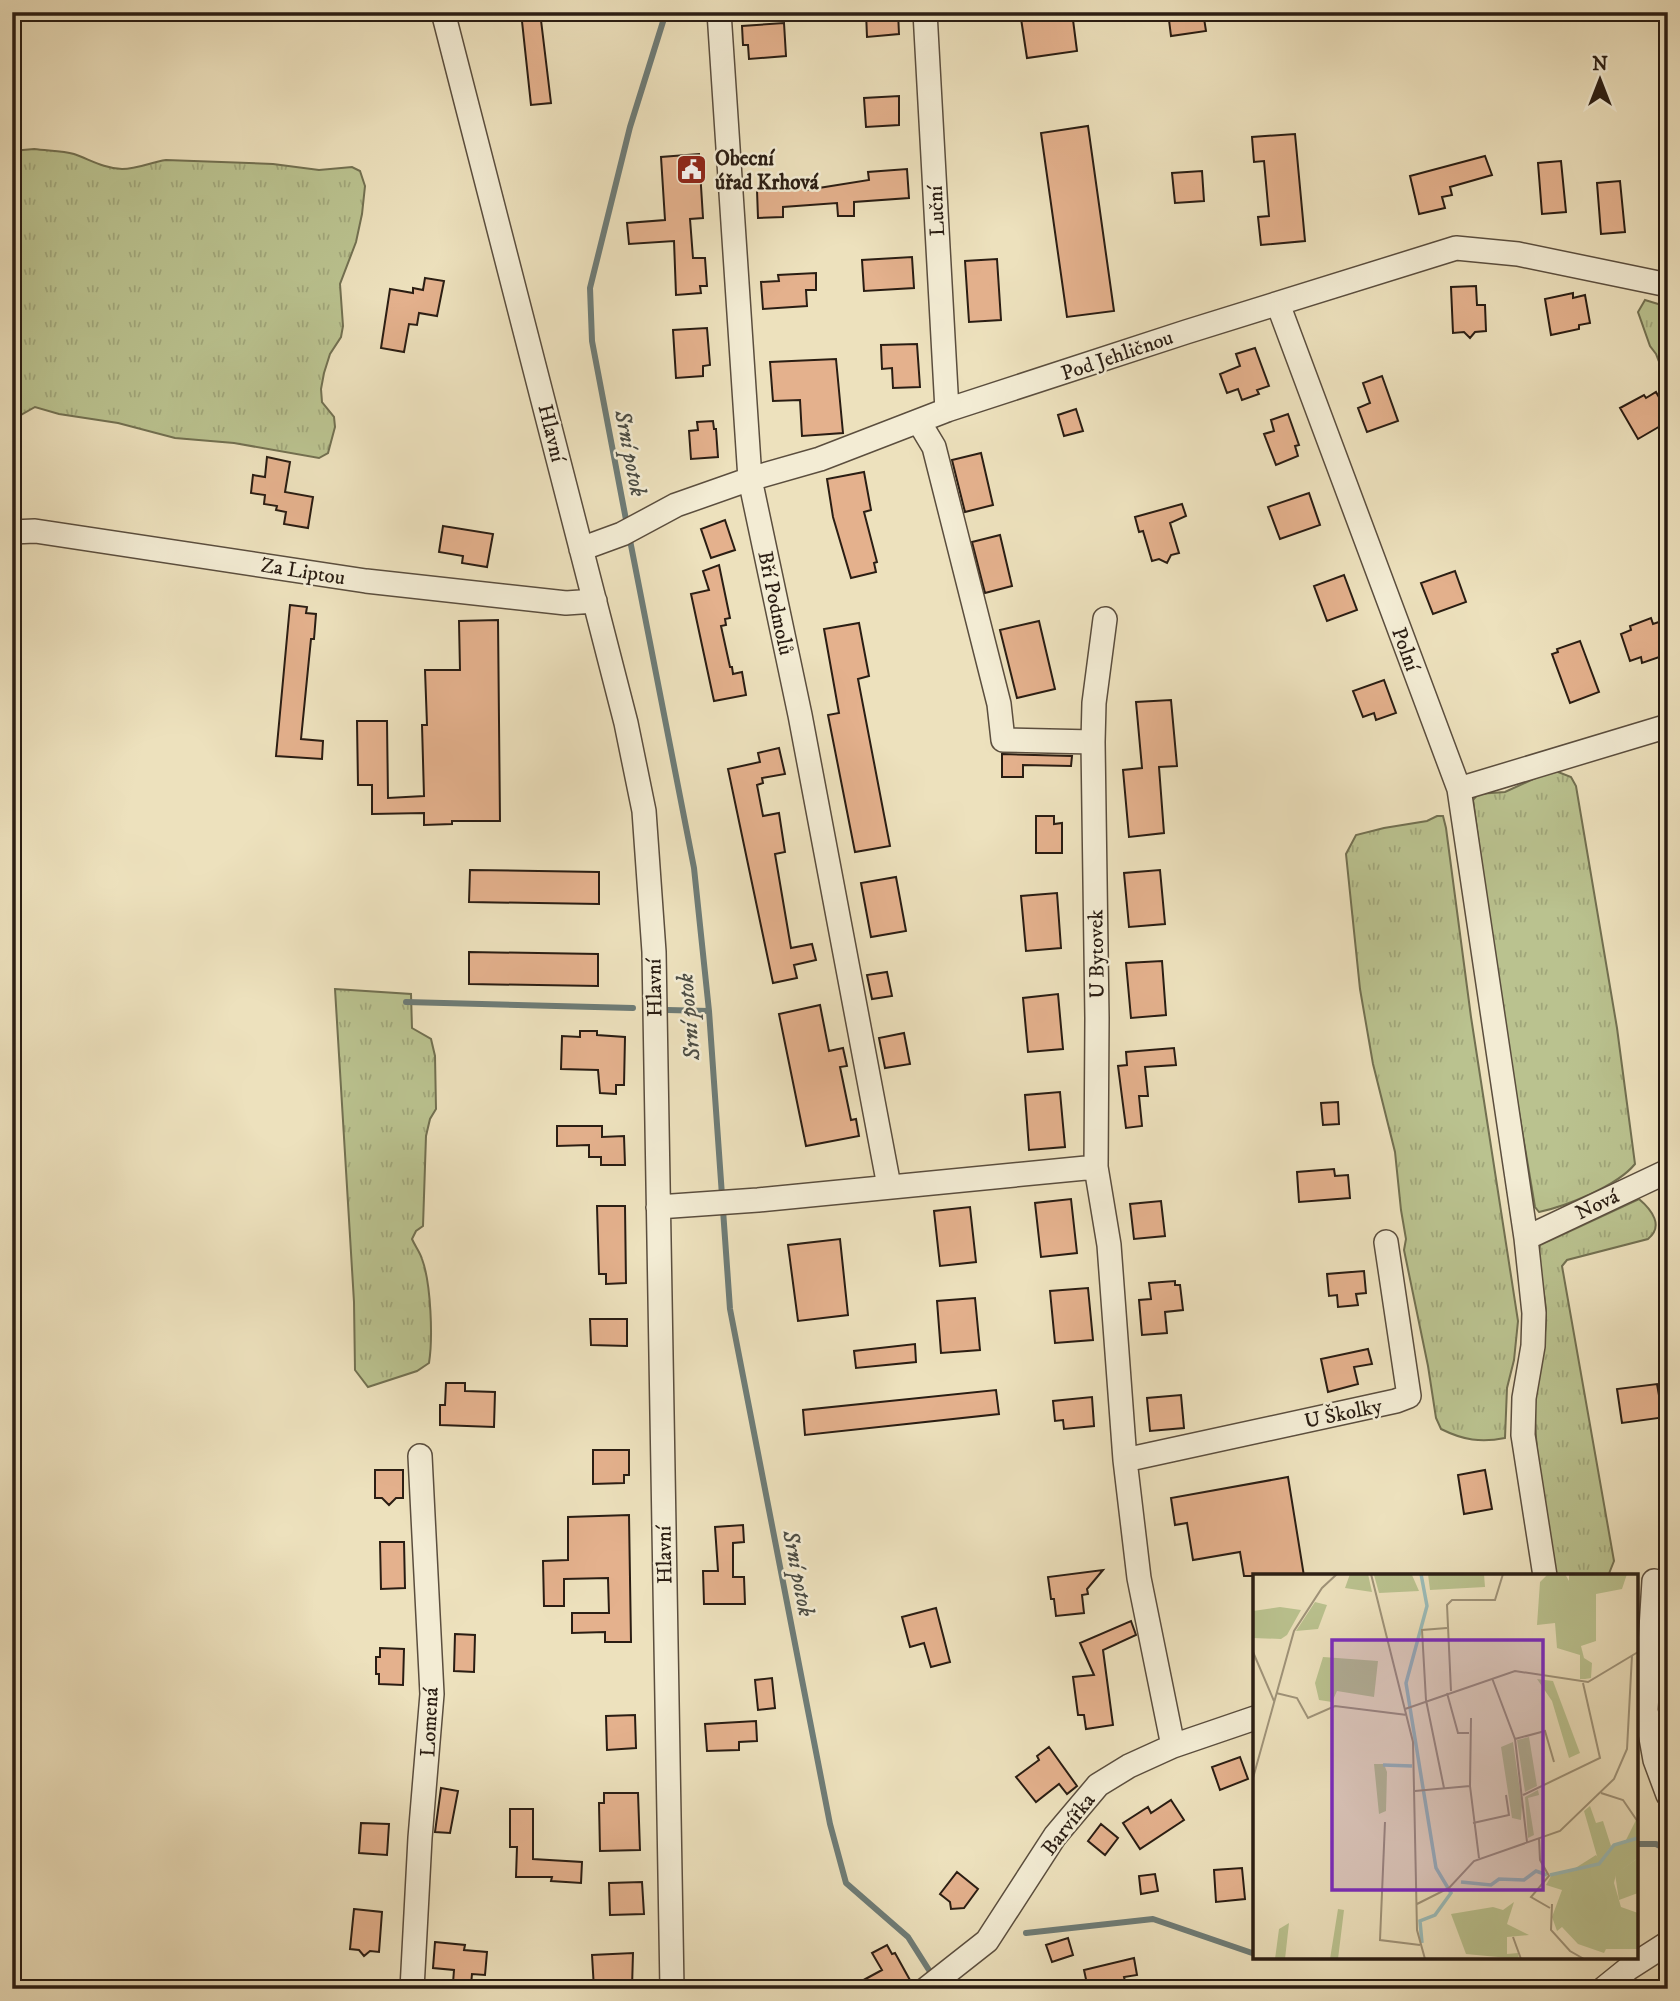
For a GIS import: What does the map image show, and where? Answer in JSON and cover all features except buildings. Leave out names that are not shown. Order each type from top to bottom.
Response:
[{"type":"street","name":"Hlavní","points":[[443,12],[636,765],[647,838],[654,953],[671,1989]]},
{"type":"street","name":"Bří Podmolů","points":[[719,12],[750,479],[800,715],[889,1186]]},
{"type":"street","name":"Luční","points":[[925,12],[947,410]]},
{"type":"street","name":"Pod Jehličnou","points":[[581,549],[632,530],[676,505],[750,479],[820,459],[947,410],[1456,248],[1518,254],[1668,285]]},
{"type":"street","name":"Polní","points":[[1278,304],[1458,789],[1526,1238],[1534,1335],[1524,1398],[1523,1435],[1545,1574]]},
{"type":"street","points":[[919,422],[934,447],[999,704],[1003,740],[1093,742]]},
{"type":"street","name":"Za Liptou","points":[[12,532],[35,531],[366,581],[566,603],[595,601]]},
{"type":"street","name":"U Bytovek","points":[[1096,1167],[1093,742],[1094,703],[1105,619]]},
{"type":"street","points":[[1458,789],[1668,726]]},
{"type":"street","points":[[658,1207],[1096,1167],[1109,1245],[1125,1460],[1139,1578],[1173,1746]]},
{"type":"street","name":"Nová","points":[[1526,1238],[1668,1171]]},
{"type":"street","name":"U Školky","points":[[1125,1460],[1409,1396],[1386,1242]]},
{"type":"street","name":"Lomená","points":[[412,1989],[420,1838],[432,1694],[420,1456]]},
{"type":"street","points":[[1653,1581],[1646,1710],[1655,1760],[1668,1795]]},
{"type":"street","name":"Barvířka","points":[[935,1982],[987,1941],[1055,1836],[1098,1785],[1129,1766],[1173,1746],[1253,1719]]},
{"type":"street","points":[[1603,1989],[1629,1968],[1668,1943]]},
{"type":"green space","points":[[34,149],[69,153],[122,169],[166,160],[273,164],[319,170],[352,167],[360,171],[365,186],[362,214],[356,242],[340,284],[343,326],[341,337],[330,354],[321,389],[322,402],[334,417],[335,427],[328,453],[319,458],[234,443],[175,438],[118,423],[59,414],[35,407],[21,415],[12,439],[12,151]]},
{"type":"green space","points":[[1645,300],[1668,307],[1668,385],[1638,312]]},
{"type":"green space","points":[[1553,770],[1571,777],[1576,786],[1617,1028],[1635,1164],[1616,1180],[1591,1194],[1539,1212],[1535,1207],[1499,994],[1473,800],[1478,794],[1505,792]]},
{"type":"green space","points":[[1443,816],[1446,828],[1471,1017],[1518,1321],[1514,1360],[1507,1388],[1505,1438],[1488,1440],[1472,1440],[1449,1433],[1441,1429],[1436,1418],[1404,1250],[1406,1239],[1395,1152],[1373,1064],[1360,989],[1346,854],[1356,835],[1427,821]]},
{"type":"green space","points":[[335,989],[411,994],[412,1028],[431,1039],[435,1056],[436,1109],[430,1119],[426,1136],[423,1226],[416,1231],[412,1239],[425,1269],[429,1296],[429,1363],[417,1371],[368,1387],[355,1370],[354,1302]]},
{"type":"green space","points":[[1639,1199],[1652,1213],[1656,1224],[1648,1239],[1567,1260],[1562,1266],[1614,1561],[1609,1574],[1555,1574],[1541,1488],[1535,1421],[1536,1388],[1546,1325],[1546,1305],[1539,1263],[1540,1245]]},
{"type":"waterway","name":"Srní potok","points":[[627,525],[592,341],[590,288],[630,127],[666,12]]},
{"type":"waterway","name":"Srní potok","points":[[629,535],[694,868],[709,1011],[730,1309],[830,1824],[846,1883],[908,1937],[934,1978]]},
{"type":"waterway","points":[[406,1002],[633,1008]]},
{"type":"waterway","points":[[667,1010],[709,1011]]},
{"type":"waterway","points":[[1638,1844],[1656,1844],[1668,1850]]},
{"type":"waterway","points":[[1026,1933],[1153,1919],[1253,1953]]},
{"type":"place","name":"Obecní úřad Krhová","points":[[692,170]]}]
